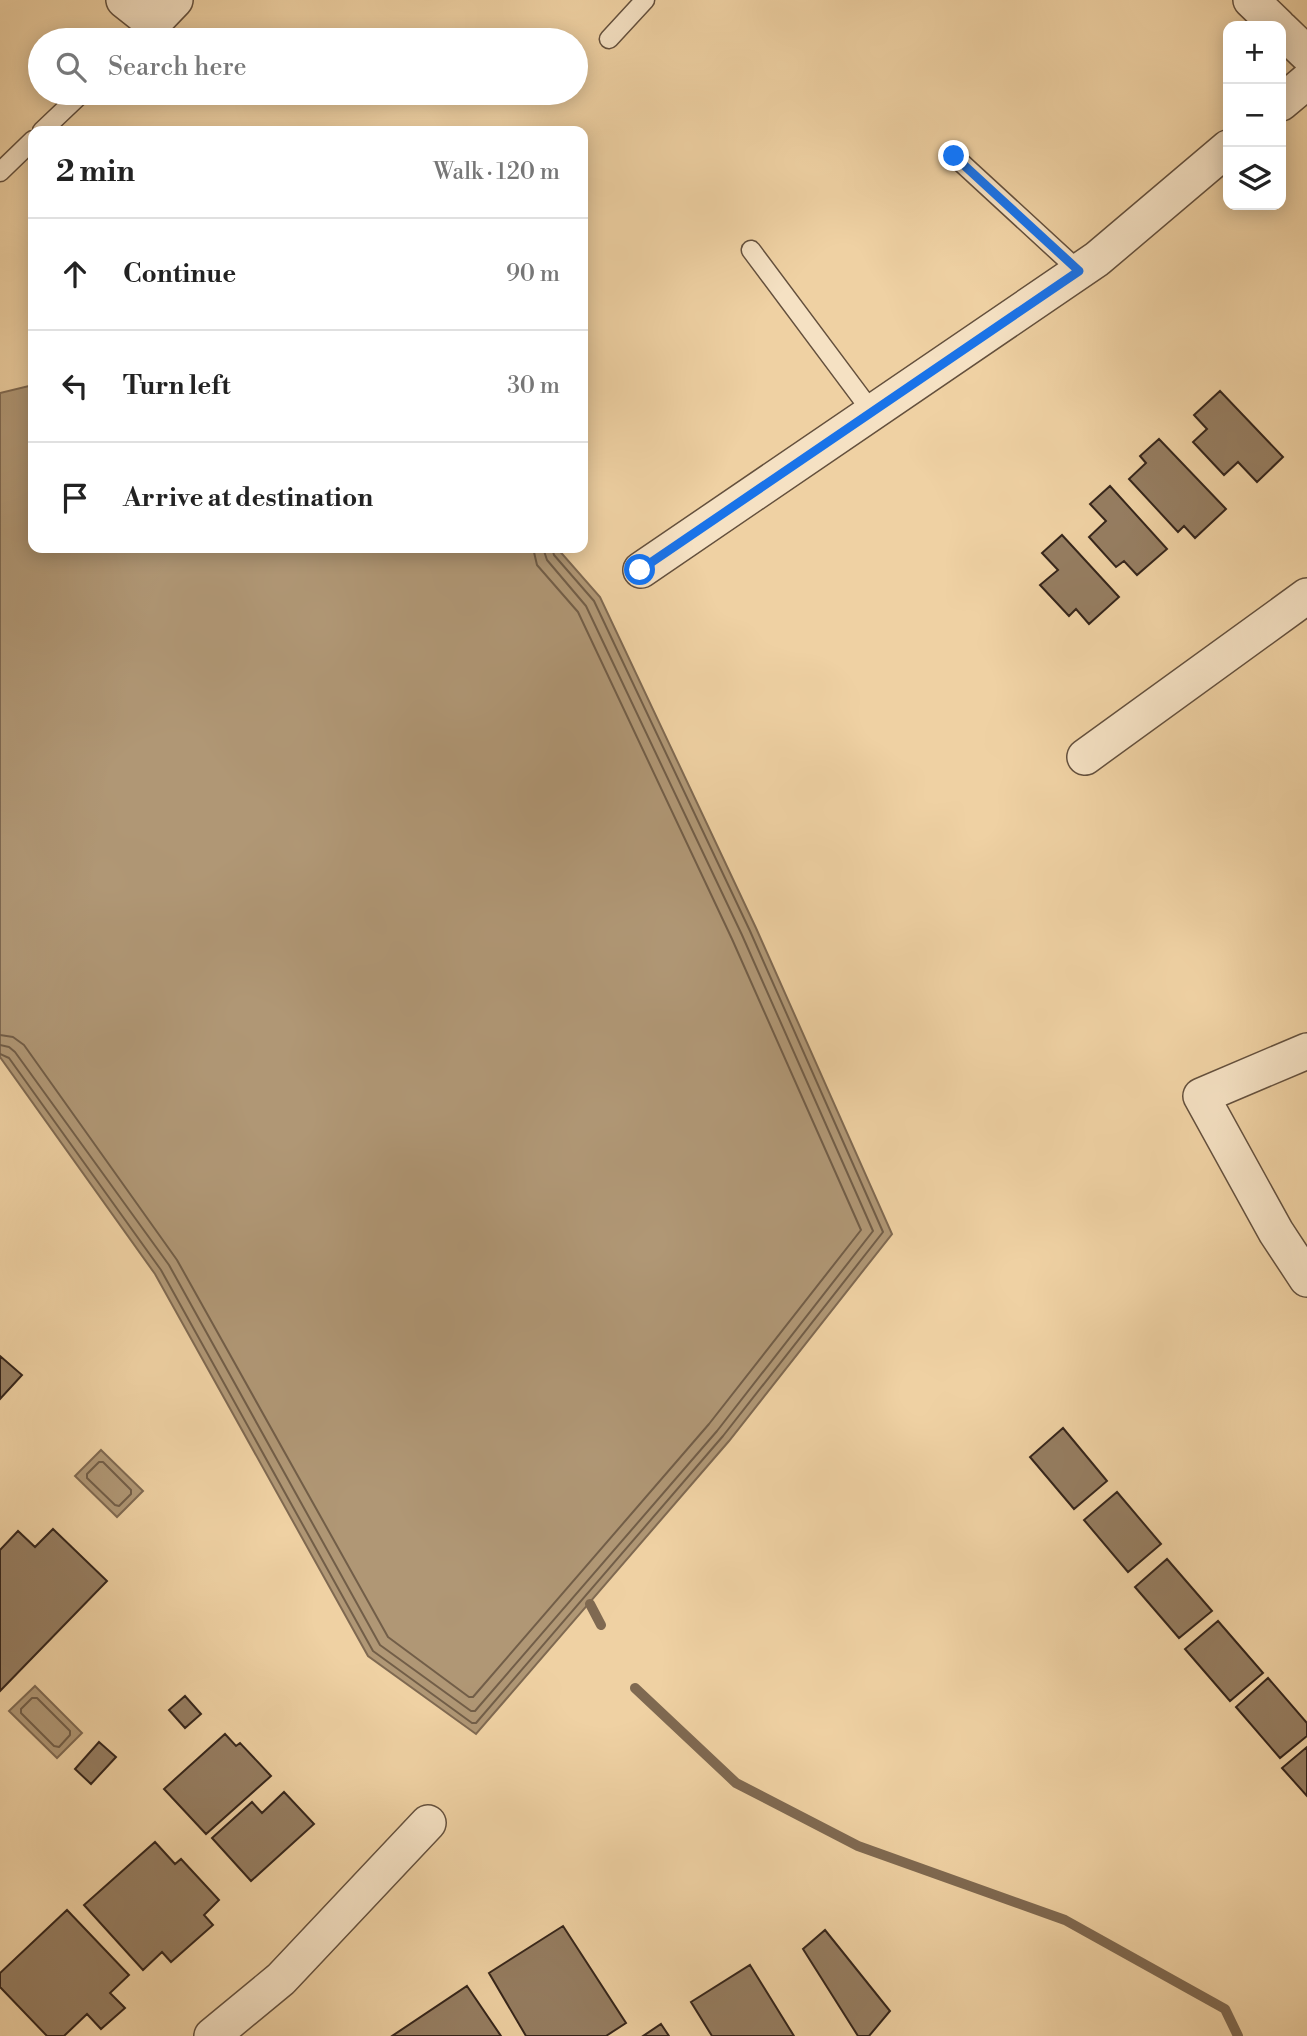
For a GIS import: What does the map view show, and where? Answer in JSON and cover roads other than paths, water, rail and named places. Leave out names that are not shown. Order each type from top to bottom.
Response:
[{"type":"street","points":[[124,0],[158,18]]},
{"type":"street","points":[[1251,0],[1274,21]]},
{"type":"street","points":[[1286,33],[1307,54]]},
{"type":"street","points":[[1286,99],[1307,81]]},
{"type":"street","points":[[640,570],[1097,259],[1223,152]]},
{"type":"street","points":[[1085,757],[1307,596]]},
{"type":"street","points":[[1307,1051],[1201,1096],[1276,1232],[1307,1279]]},
{"type":"street","points":[[212,2036],[281,1979],[428,1823]]},
{"type":"lane","points":[[609,39],[645,0]]},
{"type":"lane","points":[[47,126],[69,105]]},
{"type":"lane","points":[[0,173],[28,145]]},
{"type":"lane","points":[[954,156],[1079,271]]},
{"type":"lane","points":[[751,250],[872,412]]},
{"type":"water","points":[[28,386],[28,553],[561,553],[600,597],[756,928],[892,1234],[729,1441],[476,1734],[368,1656],[155,1274],[0,1057],[0,393]]},
{"type":"water","points":[[101,1450],[143,1491],[117,1517],[75,1476]]},
{"type":"water","points":[[35,1686],[82,1733],[57,1758],[9,1711]]},
{"type":"waterway","points":[[590,1604],[601,1625]]},
{"type":"waterway","points":[[635,1688],[736,1783],[858,1846],[1065,1920],[1225,2009],[1238,2036]]}]
